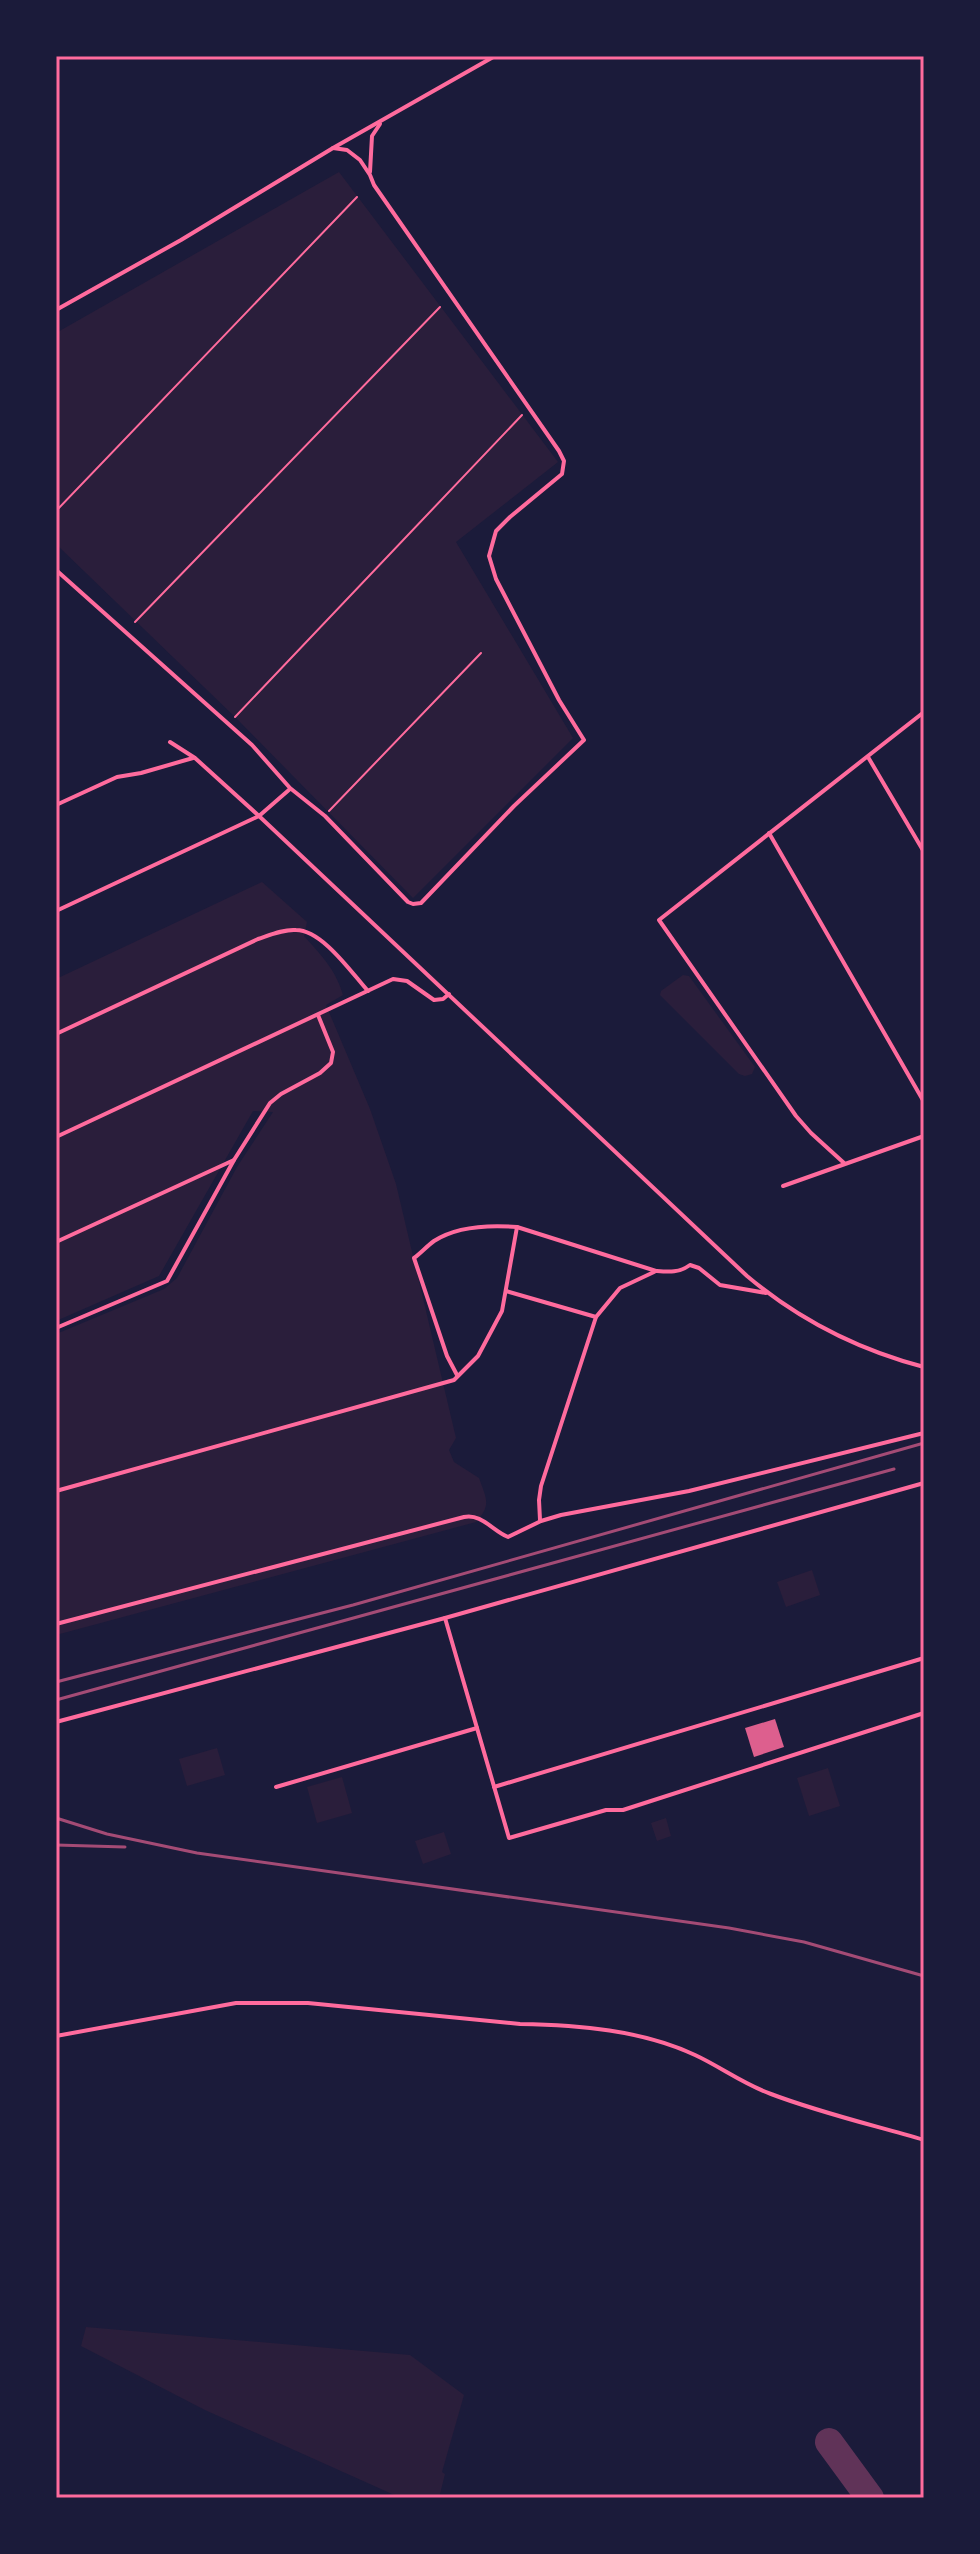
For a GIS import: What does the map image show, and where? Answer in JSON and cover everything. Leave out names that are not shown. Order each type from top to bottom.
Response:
[{"type":"street","points":[[56,310],[495,56]]},
{"type":"street","points":[[370,175],[372,136],[382,121]]},
{"type":"street","points":[[56,570],[252,745],[290,788],[325,816],[413,904],[421,903],[478,842],[584,740],[559,700],[496,579],[489,556],[496,531],[562,474],[564,461],[530,407],[374,185],[360,160],[347,150],[333,148]]},
{"type":"street","points":[[844,1163],[796,1116],[659,920],[924,712]]},
{"type":"street","points":[[170,742],[195,758],[259,816],[768,1294],[824,1328],[868,1348],[924,1367]]},
{"type":"street","points":[[868,757],[924,852]]},
{"type":"street","points":[[56,805],[117,777],[195,758]]},
{"type":"street","points":[[56,911],[259,816],[290,788]]},
{"type":"street","points":[[769,833],[924,1102]]},
{"type":"street","points":[[56,1034],[258,939],[288,930],[306,931],[323,942],[368,991]]},
{"type":"street","points":[[56,1137],[397,978],[407,981],[434,1000],[443,999],[449,994]]},
{"type":"street","points":[[56,1328],[167,1281],[234,1160],[274,1098],[320,1073],[331,1063],[333,1052],[318,1015]]},
{"type":"street","points":[[783,1186],[924,1136]]},
{"type":"street","points":[[56,1242],[234,1160]]},
{"type":"street","points":[[457,1375],[447,1356],[414,1258],[446,1235],[498,1226],[517,1227],[656,1271],[673,1272],[690,1265],[699,1268],[720,1285],[768,1294]]},
{"type":"street","points":[[56,1491],[447,1383],[478,1356],[502,1311],[517,1227]]},
{"type":"street","points":[[541,1521],[541,1486],[596,1317],[620,1288],[656,1271]]},
{"type":"street","points":[[506,1291],[596,1317]]},
{"type":"street","points":[[56,1624],[464,1517],[477,1517],[508,1537],[561,1515],[689,1491],[924,1433]]},
{"type":"street","points":[[56,1722],[445,1618],[924,1483]]},
{"type":"street","points":[[445,1618],[509,1838],[606,1810],[623,1810],[924,1713]]},
{"type":"street","points":[[494,1787],[924,1658]]},
{"type":"street","points":[[276,1787],[477,1728]]},
{"type":"street","points":[[56,2036],[236,2003],[308,2003],[554,2025],[646,2037],[695,2055],[732,2077],[771,2094],[924,2140]]},
{"type":"lane","points":[[56,511],[357,197]]},
{"type":"lane","points":[[135,622],[440,307]]},
{"type":"lane","points":[[235,717],[522,415]]},
{"type":"lane","points":[[329,811],[481,653]]},
{"type":"shaded area","points":[[339,172],[558,462],[456,542],[573,738],[413,898],[235,717],[56,544],[56,333]]},
{"type":"shaded area","points":[[262,882],[307,922],[304,936],[327,963],[340,986],[343,995],[326,1005],[370,1109],[396,1184],[456,1438],[449,1450],[454,1462],[479,1478],[486,1506],[476,1522],[56,1635],[56,1334],[164,1289],[177,1278],[237,1167],[273,1112],[253,1111],[159,1276],[56,1321],[56,979]]},
{"type":"shaded area","points":[[683,975],[689,976],[755,1067],[752,1074],[739,1074],[660,995]]},
{"type":"shaded area","points":[[812,1570],[820,1595],[786,1607],[777,1582]]},
{"type":"shaded area","points":[[217,1748],[225,1775],[187,1786],[179,1759]]},
{"type":"shaded area","points":[[828,1768],[840,1806],[809,1816],[797,1778]]},
{"type":"shaded area","points":[[342,1777],[352,1813],[317,1823],[307,1787]]},
{"type":"shaded area","points":[[666,1818],[671,1836],[657,1841],[651,1823]]},
{"type":"shaded area","points":[[444,1832],[451,1854],[423,1864],[415,1841]]},
{"type":"shaded area","points":[[86,2327],[410,2355],[464,2395],[442,2472],[445,2474],[439,2498],[401,2498],[205,2410],[81,2346]]},
{"type":"building","points":[[775,1719],[784,1747],[754,1757],[745,1728]]},
{"type":"taxiway","points":[[829,2442],[870,2498]]},
{"type":"railway","points":[[56,1682],[353,1605],[924,1443]]},
{"type":"railway","points":[[56,1700],[894,1469]]},
{"type":"railway","points":[[56,1818],[107,1834],[197,1853],[729,1928],[804,1942],[924,1976]]},
{"type":"railway","points":[[56,1845],[125,1847]]}]
